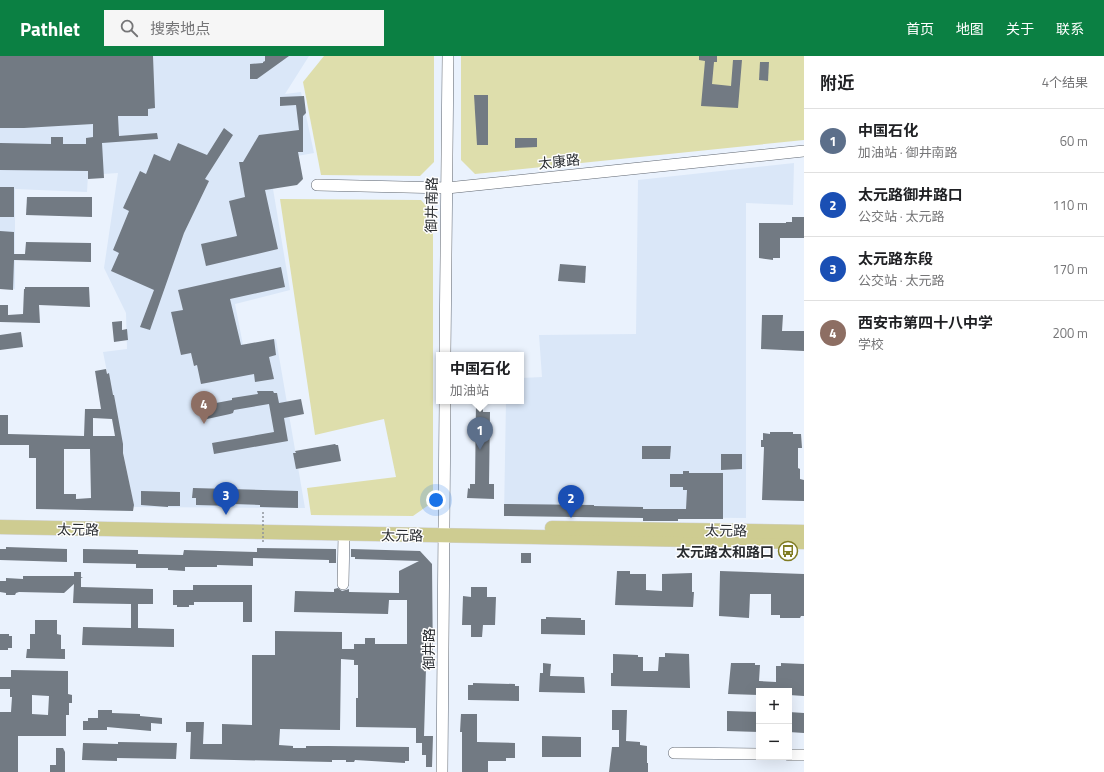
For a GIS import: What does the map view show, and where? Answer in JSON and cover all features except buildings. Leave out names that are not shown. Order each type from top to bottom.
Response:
[{"type":"main road","name":"太元路","points":[[0,519],[443,530],[804,542]]},
{"type":"main road","name":"太元路","points":[[0,527],[344,534],[443,530],[804,532]]},
{"type":"street","name":"御井南路","points":[[445,352],[448,56]]},
{"type":"street","name":"太康路","points":[[317,185],[447,188],[804,151]]},
{"type":"street","points":[[443,530],[445,404]]},
{"type":"street","name":"御井路","points":[[442,772],[443,530]]},
{"type":"street","points":[[342,584],[344,534]]},
{"type":"street","points":[[674,753],[756,754]]},
{"type":"street","points":[[792,755],[804,755]]},
{"type":"path","points":[[263,511],[263,542]]},
{"type":"shaded area","points":[[0,56],[309,56],[285,94],[301,92],[314,153],[297,156],[301,180],[273,189],[290,290],[235,304],[243,345],[276,339],[305,508],[134,507],[103,352],[127,349],[126,313],[104,268],[118,173],[88,175],[87,192],[15,189],[15,289],[0,288]]},
{"type":"shaded area","points":[[794,163],[793,205],[746,203],[746,518],[504,516],[506,404],[524,404],[524,378],[542,377],[539,335],[636,334],[638,180]]},
{"type":"green space","points":[[324,56],[434,56],[434,162],[420,176],[321,175],[303,82]]},
{"type":"green space","points":[[461,56],[804,56],[804,140],[475,174],[461,160]]},
{"type":"green space","points":[[280,199],[421,200],[433,214],[433,502],[413,516],[311,515],[307,488],[396,477],[384,419],[315,435]]},
{"type":"place","name":"西安市第四十八中学","points":[[204,424]]},
{"type":"place","name":"中国石化","points":[[480,450]]},
{"type":"place","name":"太元路东段","points":[[226,515]]},
{"type":"place","name":"太元路御井路口","points":[[571,518]]},
{"type":"place","name":"太元路太和路口","points":[[788,551]]}]
